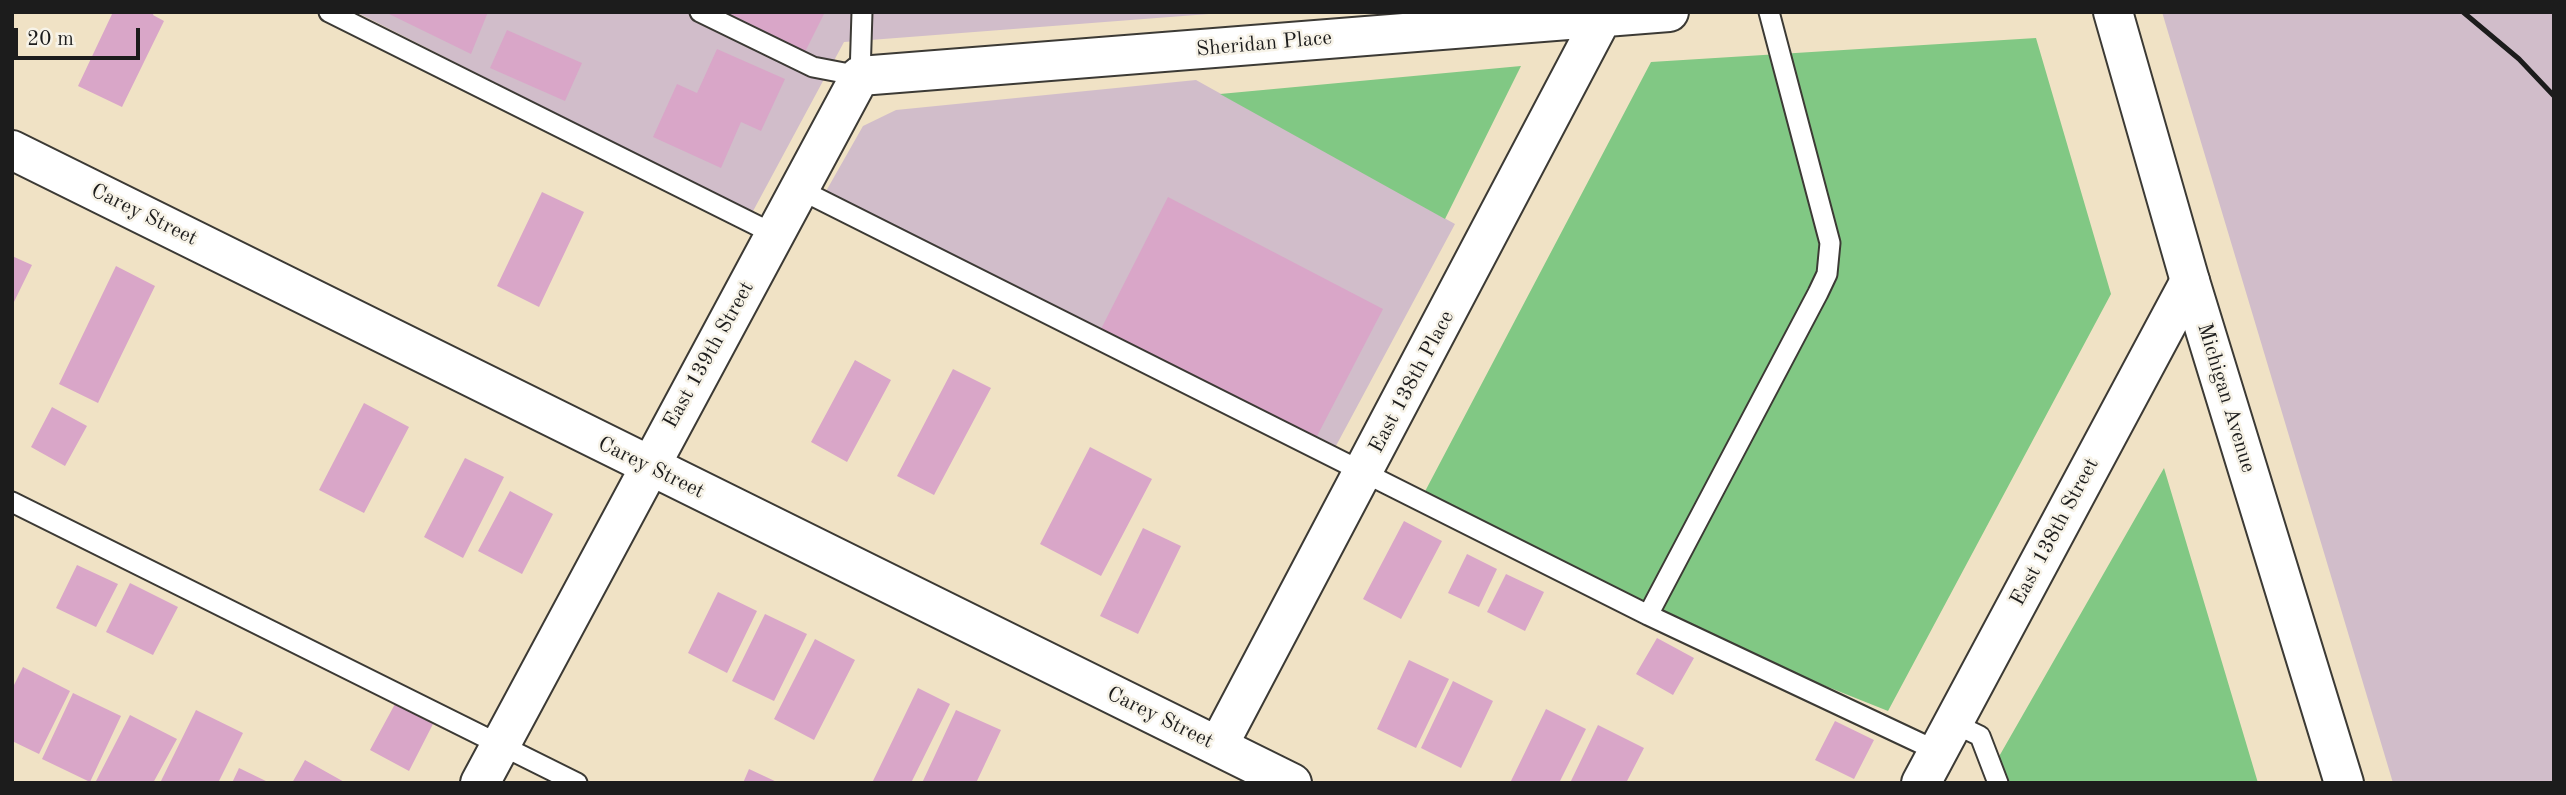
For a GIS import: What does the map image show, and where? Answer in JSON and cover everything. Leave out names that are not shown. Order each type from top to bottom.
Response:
[{"type":"street","name":"Sheridan Place","points":[[860,76],[1669,12]]},
{"type":"street","name":"Michigan Avenue","points":[[2113,12],[2190,281],[2344,783]]},
{"type":"street","name":"East 138th Place","points":[[1218,746],[1364,474],[1603,16]]},
{"type":"street","name":"East 139th Street","points":[[480,783],[860,76]]},
{"type":"street","name":"Carey Street","points":[[12,150],[1292,783]]},
{"type":"street","name":"East 138th Street","points":[[1937,752],[2190,281]]},
{"type":"lane","points":[[330,12],[774,234]]},
{"type":"lane","points":[[700,12],[813,67],[860,76],[862,12]]},
{"type":"lane","points":[[1648,615],[1818,293],[1830,260],[1830,243],[1769,12]]},
{"type":"lane","points":[[799,189],[1648,615],[1937,752],[1980,736],[1998,783]]},
{"type":"lane","points":[[12,502],[577,783]]},
{"type":"shaded area","points":[[356,12],[1235,12],[844,42],[752,213]]},
{"type":"shaded area","points":[[2162,12],[2554,12],[2554,783],[2393,783]]},
{"type":"shaded area","points":[[1196,80],[1455,224],[1330,457],[821,200],[863,126],[896,110]]},
{"type":"green space","points":[[2036,38],[2111,294],[1888,711],[1648,615],[1421,499],[1651,62]]},
{"type":"green space","points":[[1521,66],[1445,219],[1220,94]]},
{"type":"green space","points":[[2164,468],[2258,783],[1998,783],[1993,767]]},
{"type":"building","points":[[113,12],[154,12],[153,15],[164,21],[122,107],[78,86]]},
{"type":"building","points":[[385,12],[488,12],[471,54]]},
{"type":"building","points":[[726,12],[825,12],[805,52]]},
{"type":"building","points":[[507,30],[582,63],[565,101],[490,68]]},
{"type":"building","points":[[717,49],[785,79],[761,131],[741,122],[721,168],[653,137],[677,84],[697,93]]},
{"type":"building","points":[[542,192],[584,212],[539,307],[497,286]]},
{"type":"building","points":[[1168,197],[1383,309],[1315,440],[1101,329]]},
{"type":"building","points":[[12,256],[32,265],[12,306]]},
{"type":"building","points":[[116,266],[155,286],[98,403],[59,384]]},
{"type":"building","points":[[855,360],[891,380],[847,462],[811,442]]},
{"type":"building","points":[[953,369],[991,388],[934,495],[897,476]]},
{"type":"building","points":[[364,403],[409,427],[364,513],[319,490]]},
{"type":"building","points":[[52,407],[87,426],[65,466],[31,447]]},
{"type":"building","points":[[1090,447],[1152,479],[1101,576],[1040,544]]},
{"type":"building","points":[[465,458],[504,477],[463,558],[424,537]]},
{"type":"building","points":[[510,491],[553,514],[522,574],[478,551]]},
{"type":"building","points":[[1404,521],[1442,541],[1401,619],[1363,599]]},
{"type":"building","points":[[1143,528],[1181,546],[1138,634],[1100,616]]},
{"type":"building","points":[[1467,554],[1497,569],[1479,607],[1448,593]]},
{"type":"building","points":[[77,565],[118,584],[96,627],[56,608]]},
{"type":"building","points":[[1506,574],[1544,592],[1525,631],[1487,612]]},
{"type":"building","points":[[130,583],[178,607],[153,655],[106,632]]},
{"type":"building","points":[[718,592],[757,611],[727,673],[688,653]]},
{"type":"building","points":[[765,614],[807,634],[774,701],[732,681]]},
{"type":"building","points":[[1657,638],[1694,658],[1673,695],[1636,674]]},
{"type":"building","points":[[815,639],[855,660],[814,740],[774,719]]},
{"type":"building","points":[[1409,660],[1449,679],[1416,748],[1377,729]]},
{"type":"building","points":[[23,667],[70,691],[39,754],[12,741],[12,689]]},
{"type":"building","points":[[1453,681],[1493,701],[1461,768],[1421,748]]},
{"type":"building","points":[[918,688],[950,704],[911,783],[872,783]]},
{"type":"building","points":[[73,693],[121,716],[90,782],[42,759]]},
{"type":"building","points":[[395,704],[433,724],[409,771],[370,750]]},
{"type":"building","points":[[1546,709],[1586,729],[1559,783],[1510,783]]},
{"type":"building","points":[[196,710],[243,733],[218,783],[160,783]]},
{"type":"building","points":[[956,710],[1001,730],[976,783],[922,783]]},
{"type":"building","points":[[130,715],[177,739],[153,783],[95,783]]},
{"type":"building","points":[[1835,721],[1874,740],[1854,779],[1815,760]]},
{"type":"building","points":[[1598,725],[1644,748],[1626,783],[1570,783]]},
{"type":"building","points":[[305,760],[346,783],[292,783]]},
{"type":"building","points":[[239,768],[270,783],[232,783]]},
{"type":"building","points":[[749,769],[779,783],[743,783]]},
{"type":"railway","points":[[2463,12],[2519,59],[2554,96]]}]
